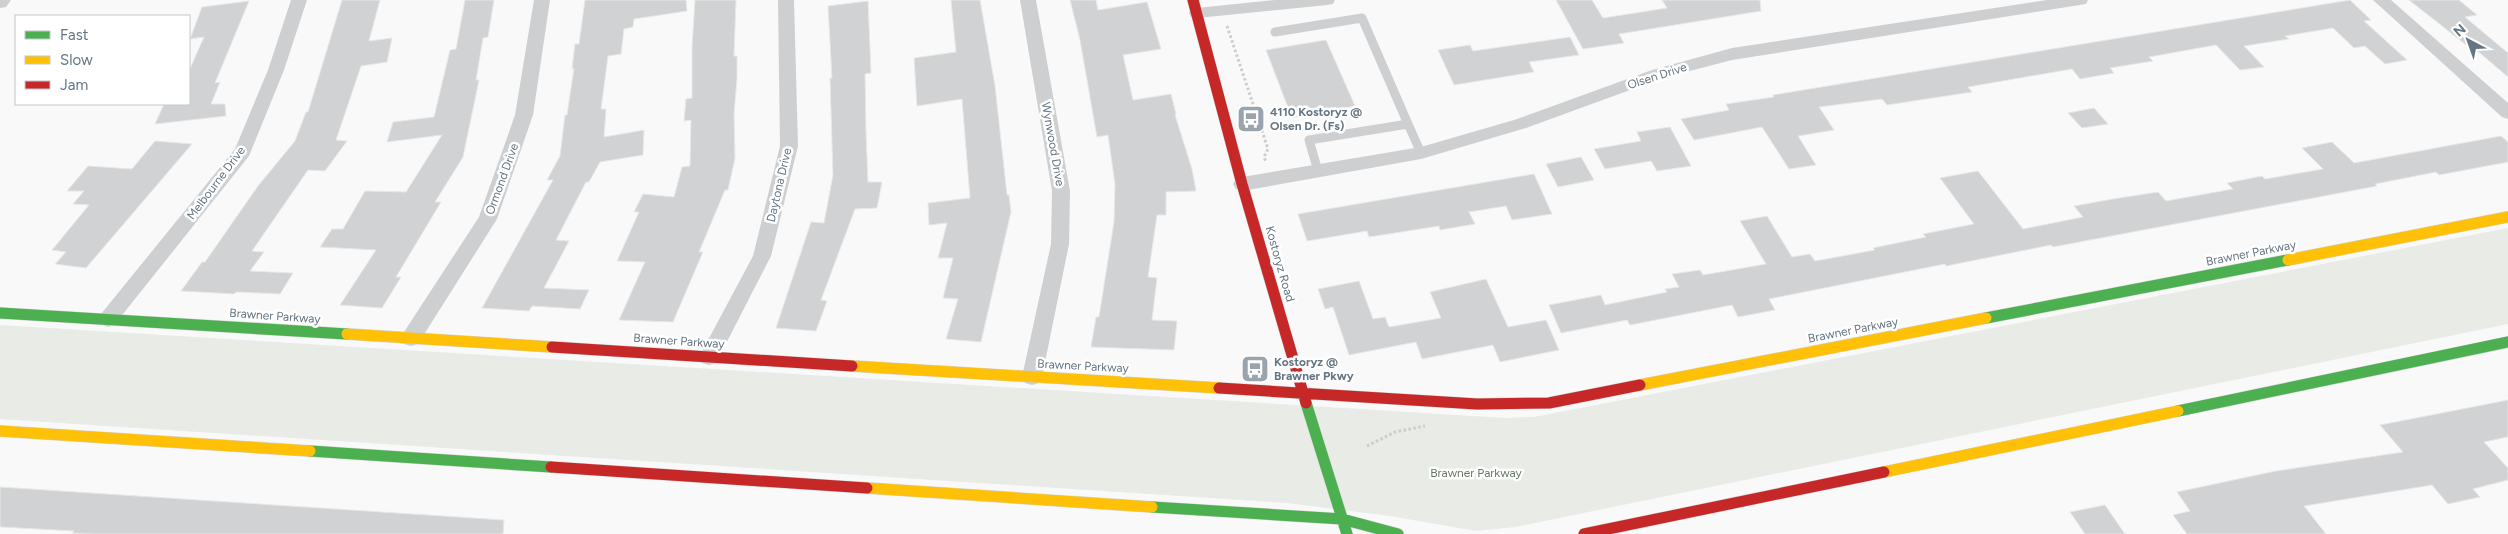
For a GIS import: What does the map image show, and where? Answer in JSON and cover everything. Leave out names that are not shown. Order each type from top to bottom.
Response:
[{"type":"street","points":[[0,3],[3,0]]},
{"type":"street","name":"Melbourne Drive","points":[[108,319],[243,152],[276,70],[300,0]]},
{"type":"street","name":"Ormond Drive","points":[[411,338],[488,219],[524,115],[542,0]]},
{"type":"street","name":"Daytona Drive","points":[[709,357],[762,256],[789,146],[786,0]]},
{"type":"street","name":"Wynwood Drive","points":[[1028,0],[1061,191],[1060,244],[1032,377]]},
{"type":"street","points":[[1195,6],[1222,10],[1327,0]]},
{"type":"street","name":"Olsen Drive","points":[[1242,184],[1421,153],[1520,124],[1658,74],[1732,54],[2080,0]]},
{"type":"street","points":[[2381,0],[2508,113]]},
{"type":"street","name":"Kostoryz Road","points":[[1195,6],[1242,184],[1303,393],[1347,534]]},
{"type":"street","name":"Brawner Parkway","points":[[0,313],[1477,404],[1549,403],[2508,217]]},
{"type":"street","points":[[1584,534],[2508,342]]},
{"type":"street","points":[[0,431],[1342,519],[1398,534]]},
{"type":"lane","points":[[1275,32],[1362,18],[1421,153]]},
{"type":"lane","points":[[1318,170],[1309,140],[1408,124]]},
{"type":"path","points":[[1222,10],[1268,149],[1264,157],[1272,178]]},
{"type":"green space","name":"Brawner Parkway","points":[[2508,228],[2508,324],[1515,527],[1476,531],[1390,516],[1287,503],[0,419],[0,325],[1505,418],[1534,417]]},
{"type":"building","points":[[342,0],[380,0],[369,41],[392,38],[387,62],[361,66],[336,140],[347,141],[325,171],[308,170],[252,251],[264,252],[250,271],[293,273],[280,294],[181,291],[202,262],[205,262],[258,186],[295,141],[306,112],[308,112]]},
{"type":"building","points":[[465,0],[494,0],[488,37],[483,38],[476,80],[479,80],[463,157],[435,202],[441,202],[396,277],[401,277],[382,308],[340,305],[376,250],[320,247],[332,229],[343,229],[365,191],[406,192],[442,135],[387,142],[393,122],[434,117],[450,50],[456,49]]},
{"type":"building","points":[[585,0],[686,0],[687,11],[634,19],[633,27],[624,29],[621,54],[608,56],[601,109],[606,109],[604,137],[644,130],[643,155],[600,162],[589,182],[586,182],[556,240],[569,241],[544,288],[589,290],[580,309],[532,306],[529,311],[482,308],[553,180],[547,180],[560,156],[565,115],[567,115],[574,68],[572,69],[575,44],[579,44]]},
{"type":"building","points":[[695,0],[736,0],[734,56],[737,56],[734,114],[735,158],[728,190],[725,190],[699,252],[703,252],[673,322],[619,320],[645,262],[617,261],[639,212],[634,212],[643,194],[674,197],[682,167],[690,166],[691,120],[684,121],[686,99],[692,98],[692,47]]},
{"type":"building","points":[[951,0],[980,0],[995,86],[1007,195],[1009,195],[1011,212],[981,342],[946,339],[958,299],[943,298],[953,258],[938,258],[947,223],[929,225],[928,203],[970,198],[962,99],[917,106],[914,58],[956,52]]},
{"type":"building","points":[[1070,0],[1096,0],[1098,10],[1147,2],[1156,32],[1161,49],[1123,55],[1133,100],[1171,94],[1175,115],[1192,169],[1196,191],[1166,192],[1166,215],[1157,215],[1148,277],[1157,278],[1152,320],[1177,321],[1174,350],[1091,347],[1096,317],[1099,317],[1114,222],[1115,184],[1108,135],[1097,137],[1080,40]]},
{"type":"building","points":[[1556,0],[1592,0],[1603,18],[1667,8],[1662,0],[1760,0],[1761,11],[1619,34],[1624,43],[1583,49]]},
{"type":"building","points":[[2350,0],[2371,20],[2364,21],[2407,60],[2385,64],[2365,46],[2354,48],[2333,28],[2285,36],[2289,39],[2244,46],[2264,67],[2240,70],[2216,45],[2149,57],[2153,61],[2110,68],[2114,73],[2080,79],[2072,69],[1968,87],[1972,92],[1887,105],[1882,99],[1819,107],[1834,130],[1798,136],[1816,165],[1789,169],[1762,127],[1694,140],[1681,119],[1729,110],[1726,104],[1774,97],[1773,95]]},
{"type":"building","points":[[2409,0],[2459,0],[2477,15],[2465,17],[2508,53],[2508,77],[2474,48],[2470,48]]},
{"type":"building","points":[[249,1],[215,83],[220,82],[211,104],[225,104],[226,116],[155,124],[164,105],[190,105],[190,69],[204,37],[190,39],[202,7]]},
{"type":"building","points":[[868,1],[871,73],[865,74],[868,182],[882,182],[877,208],[855,209],[821,300],[827,301],[816,331],[776,328],[811,222],[824,223],[833,175],[830,78],[832,78],[828,6]]},
{"type":"building","points":[[1570,37],[1579,55],[1529,62],[1534,72],[1454,85],[1438,50],[1470,45],[1473,51]]},
{"type":"building","points":[[1326,40],[1355,106],[1292,118],[1266,50]]},
{"type":"building","points":[[2094,108],[2108,124],[2082,128],[2068,113]]},
{"type":"building","points":[[1670,127],[1691,166],[1657,171],[1651,161],[1605,169],[1594,149],[1641,141],[1637,132]]},
{"type":"building","points":[[2501,136],[2508,142],[2508,162],[2439,175],[2436,172],[2375,184],[2377,186],[2053,247],[2051,245],[1946,266],[1945,264],[1769,299],[1775,310],[1738,317],[1732,305],[1630,325],[1627,320],[1561,333],[1549,305],[1601,295],[1605,305],[1667,292],[1665,289],[1679,287],[1672,274],[1700,270],[1703,275],[1766,264],[1740,221],[1767,216],[1792,257],[1810,254],[1815,261],[1875,250],[1873,248],[1926,237],[1923,234],[1974,224],[1940,178],[1978,171],[2023,229],[2083,217],[2074,206],[2158,192],[2166,201],[2233,189],[2227,183],[2262,176],[2265,179],[2323,169],[2302,148],[2332,142],[2354,163]]},
{"type":"building","points":[[155,141],[192,144],[86,268],[55,264],[66,252],[52,250],[89,205],[73,204],[84,191],[67,191],[88,166],[132,169]]},
{"type":"building","points":[[1581,157],[1594,180],[1558,187],[1546,164]]},
{"type":"building","points":[[1534,174],[1552,214],[1512,220],[1506,206],[1469,212],[1475,224],[1440,230],[1439,226],[1369,237],[1367,231],[1307,241],[1298,214]]},
{"type":"building","points":[[1486,279],[1508,327],[1546,320],[1559,350],[1500,362],[1493,345],[1422,359],[1416,342],[1349,355],[1333,307],[1325,309],[1318,289],[1359,281],[1373,319],[1385,317],[1389,327],[1441,318],[1430,292]]},
{"type":"building","points":[[2508,400],[2508,437],[2484,442],[2508,468],[2508,480],[2473,489],[2480,497],[2448,504],[2432,485],[2304,506],[2326,534],[2187,534],[2173,515],[2190,511],[2177,492],[2276,471],[2403,452],[2380,425]]},
{"type":"building","points":[[0,487],[504,520],[503,534],[92,534],[72,533],[74,531],[0,527]]},
{"type":"building","points":[[2105,505],[2125,534],[2085,534],[2070,512]]},
{"type":"traffic: fast","points":[[1986,318],[2288,260]]},
{"type":"traffic: fast","points":[[0,313],[347,334]]},
{"type":"traffic: fast","points":[[2178,411],[2508,342]]},
{"type":"traffic: fast","points":[[1306,403],[1347,534]]},
{"type":"traffic: fast","points":[[310,451],[551,467]]},
{"type":"traffic: fast","points":[[1152,507],[1342,519],[1398,534]]},
{"type":"traffic: slow","points":[[2288,260],[2508,217]]},
{"type":"traffic: slow","points":[[1640,385],[1986,318]]},
{"type":"traffic: slow","points":[[347,334],[552,347]]},
{"type":"traffic: slow","points":[[852,366],[1219,388]]},
{"type":"traffic: slow","points":[[1884,472],[2178,411]]},
{"type":"traffic: slow","points":[[0,431],[310,451]]},
{"type":"traffic: slow","points":[[867,488],[1152,507]]},
{"type":"traffic: jam","points":[[1193,0],[1242,184],[1306,403]]},
{"type":"traffic: jam","points":[[552,347],[852,366]]},
{"type":"traffic: jam","points":[[1219,388],[1477,404],[1549,403],[1640,385]]},
{"type":"traffic: jam","points":[[551,467],[867,488]]},
{"type":"traffic: jam","points":[[1584,534],[1884,472]]},
{"type":"place","name":"4110 Kostoryz @ Olsen Dr. (Fs)","points":[[1251,119]]},
{"type":"place","name":"Kostoryz @ Brawner Pkwy","points":[[1255,369]]}]
